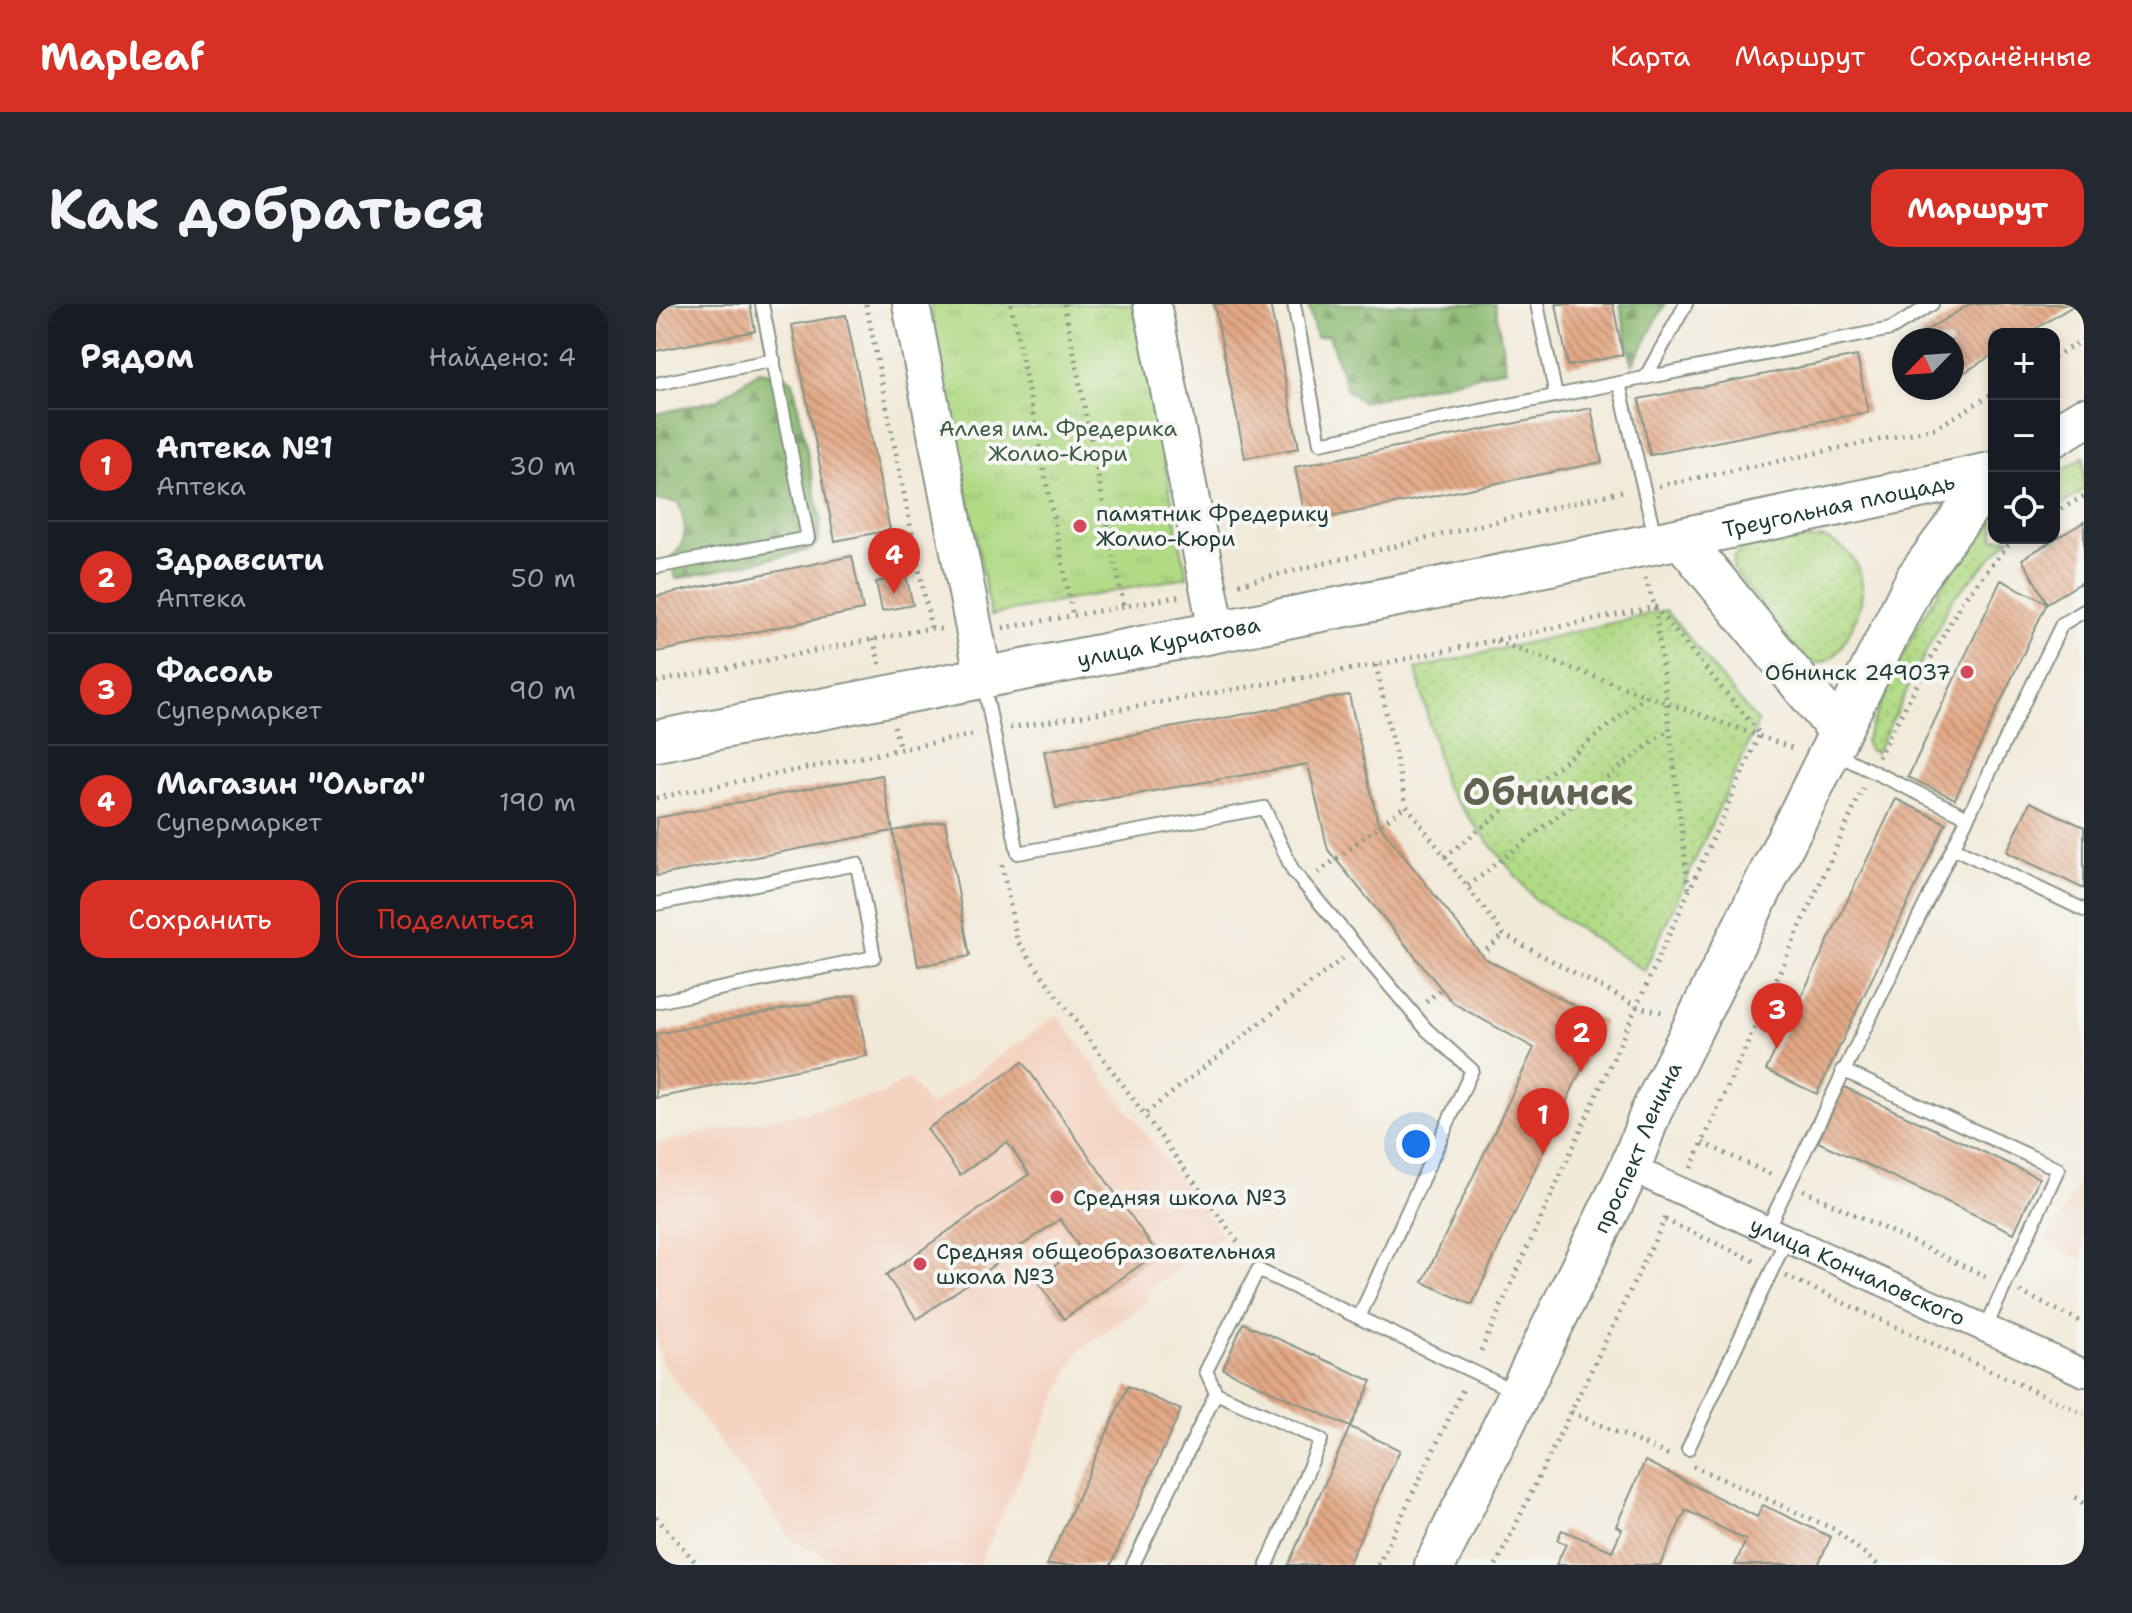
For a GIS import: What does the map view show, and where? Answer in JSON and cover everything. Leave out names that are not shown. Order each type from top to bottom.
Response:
[{"type":"main road","points":[[2060,432],[2084,418]]},
{"type":"main road","name":"Треугольная площадь","points":[[1658,544],[1988,473]]},
{"type":"main road","name":"Треугольная площадь","points":[[1831,748],[1917,577],[1988,480]]},
{"type":"main road","points":[[1658,544],[1831,748]]},
{"type":"main road","name":"улица Курчатова","points":[[656,741],[984,680],[1658,544]]},
{"type":"main road","name":"проспект Ленина","points":[[1435,1565],[1630,1168],[1651,1112],[1831,748]]},
{"type":"street","points":[[911,304],[984,680]]},
{"type":"street","points":[[1152,304],[1217,631]]},
{"type":"street","name":"улица Кончаловского","points":[[1630,1168],[2084,1373]]},
{"type":"lane","points":[[656,567],[808,538],[762,304]]},
{"type":"lane","points":[[1294,304],[1320,443],[1891,329],[1932,304]]},
{"type":"lane","points":[[1537,304],[1556,396]]},
{"type":"lane","points":[[1645,378],[1686,304]]},
{"type":"lane","points":[[656,384],[774,360]]},
{"type":"lane","points":[[1619,383],[1658,544]]},
{"type":"lane","points":[[1688,1449],[1772,1269],[1776,1235],[1789,1183],[1842,1070],[2062,624],[2084,611]]},
{"type":"lane","points":[[984,680],[1018,853],[1264,808],[1293,871],[1427,1030],[1472,1070],[1360,1315]]},
{"type":"lane","points":[[1831,748],[1968,817]]},
{"type":"lane","points":[[1954,848],[2084,910]]},
{"type":"lane","points":[[656,904],[857,864],[874,957],[656,1002]]},
{"type":"lane","points":[[1842,1070],[2058,1169],[1986,1327]]},
{"type":"lane","points":[[1267,1565],[1321,1440],[1216,1393],[1206,1371],[1258,1270],[1360,1315],[1519,1394]]},
{"type":"lane","points":[[1133,1565],[1216,1393]]},
{"type":"path","points":[[866,304],[931,628]]},
{"type":"path","points":[[1011,304],[1073,616]]},
{"type":"path","points":[[1064,304],[1124,607]]},
{"type":"path","points":[[2060,353],[2084,339]]},
{"type":"path","points":[[656,682],[931,628],[975,633],[1209,591],[1622,490],[1647,489],[1936,428],[1988,397]]},
{"type":"path","points":[[1622,490],[1658,544],[1655,607],[1689,893]]},
{"type":"path","points":[[2060,510],[2084,496]]},
{"type":"path","points":[[1496,1565],[1703,1143],[1871,770],[1962,601],[2009,544]]},
{"type":"path","points":[[656,798],[994,730],[1376,665],[1655,607]]},
{"type":"path","points":[[1655,607],[1760,734]]},
{"type":"path","points":[[1495,640],[1760,734],[1831,748]]},
{"type":"path","points":[[1376,665],[1406,805],[1504,935],[1638,1007],[1662,1012]]},
{"type":"path","points":[[1445,857],[1648,694]]},
{"type":"path","points":[[1468,887],[1669,729]]},
{"type":"path","points":[[976,734],[979,749]]},
{"type":"path","points":[[1472,1371],[1760,734]]},
{"type":"path","points":[[1304,884],[1406,805]]},
{"type":"path","points":[[1000,853],[1017,941],[1146,1113],[1258,1270]]},
{"type":"path","points":[[1481,955],[1504,935]]},
{"type":"path","points":[[1146,1113],[1357,947]]},
{"type":"path","points":[[1703,1143],[2084,1323]]},
{"type":"path","points":[[1665,1220],[2084,1414]]},
{"type":"path","points":[[1378,1565],[1463,1388]]},
{"type":"path","points":[[1571,1412],[1834,1529],[1878,1565]]},
{"type":"path","points":[[2075,1497],[2084,1504]]},
{"type":"path","points":[[657,1519],[698,1565]]},
{"type":"shaded area","name":"Средняя общеобразовательная школа №3","points":[[1057,1015],[1222,1236],[1145,1292],[1150,1299],[1078,1352],[978,1565],[846,1565],[793,1541],[661,1362],[656,1342],[656,1144],[882,1095],[908,1078],[930,1107]]},
{"type":"shaded area","points":[[2084,1173],[2084,1261],[2046,1243]]},
{"type":"green space","name":"Аллея им. Фредерика Жолио-Кюри","points":[[930,304],[1133,304],[1187,577],[991,615]]},
{"type":"green space","points":[[1308,304],[1495,304],[1506,369],[1362,402],[1347,390],[1329,335],[1316,337]]},
{"type":"green space","points":[[1620,304],[1665,304],[1632,366]]},
{"type":"green space","points":[[759,371],[785,375],[793,381],[821,521],[818,542],[810,550],[676,579],[671,559],[681,545],[685,532],[678,502],[656,500],[656,414],[717,400]]},
{"type":"green space","points":[[2084,457],[2084,490],[2060,506],[2060,472]]},
{"type":"green space","points":[[1988,528],[1988,544],[2004,544],[1952,599],[1876,753],[1869,750],[1865,741],[1919,625],[1934,597]]},
{"type":"green space","points":[[1823,538],[1849,554],[1857,565],[1862,590],[1856,617],[1840,649],[1828,660],[1815,664],[1803,658],[1733,569],[1734,556],[1744,548]]},
{"type":"green space","points":[[1666,610],[1758,723],[1644,971],[1535,900],[1445,787],[1416,669]]},
{"type":"building","points":[[656,304],[750,304],[755,331],[656,351]]},
{"type":"building","points":[[1214,304],[1270,304],[1299,448],[1245,458]]},
{"type":"building","points":[[1556,304],[1613,304],[1623,355],[1568,366]]},
{"type":"building","points":[[1970,304],[2076,304],[2037,328],[1988,328],[1988,358],[1964,373],[1964,328],[1930,328]]},
{"type":"building","points":[[846,315],[890,530],[835,541],[792,325]]},
{"type":"building","points":[[1857,356],[1868,412],[1650,455],[1639,399]]},
{"type":"building","points":[[1591,408],[1602,462],[1306,522],[1295,467]]},
{"type":"building","points":[[2084,522],[2084,581],[2047,603],[2022,559],[2047,544],[2060,544],[2060,536]]},
{"type":"building","points":[[852,556],[863,610],[656,652],[656,596]]},
{"type":"building","points":[[906,576],[913,605],[882,611],[876,582]]},
{"type":"building","points":[[2001,580],[2047,603],[1955,799],[1908,777]]},
{"type":"building","points":[[1349,695],[1378,823],[1484,958],[1604,1021],[1472,1305],[1423,1282],[1534,1048],[1453,1003],[1328,850],[1308,764],[1056,808],[1044,751]]},
{"type":"building","points":[[882,775],[893,831],[656,876],[656,818]]},
{"type":"building","points":[[1896,799],[1946,823],[1817,1094],[1766,1070]]},
{"type":"building","points":[[2030,802],[2084,827],[2084,889],[2007,852]]},
{"type":"building","points":[[945,821],[970,956],[918,966],[893,831]]},
{"type":"building","points":[[855,995],[867,1056],[656,1098],[656,1034]]},
{"type":"building","name":"Средняя школа №3","points":[[1023,1062],[1157,1253],[1064,1319],[1036,1279],[1080,1248],[1060,1219],[917,1319],[886,1275],[1029,1174],[1007,1142],[960,1175],[927,1129]]},
{"type":"building","points":[[1844,1087],[2039,1178],[2014,1233],[1818,1142]]},
{"type":"building","points":[[1243,1323],[1372,1381],[1350,1427],[1223,1369]]},
{"type":"building","points":[[1128,1386],[1181,1410],[1111,1565],[1047,1565]]},
{"type":"building","points":[[1350,1427],[1400,1450],[1348,1565],[1288,1565]]},
{"type":"building","points":[[1645,1461],[1757,1517],[1763,1505],[1831,1537],[1818,1565],[1735,1565],[1746,1540],[1686,1510],[1660,1565],[1556,1565],[1566,1544],[1557,1540],[1562,1530],[1612,1551],[1622,1529],[1616,1526]]},
{"type":"place","name":"памятник Фредерику Жолио-Кюри","points":[[1080,526]]},
{"type":"place","name":"Магазин \"Ольга\"","points":[[894,594]]},
{"type":"place","name":"Обнинск 249037","points":[[1967,672]]},
{"type":"place","name":"Фасоль","points":[[1777,1049]]},
{"type":"place","name":"Здравсити","points":[[1581,1072]]},
{"type":"place","name":"Аптека №1","points":[[1543,1154]]},
{"type":"place","name":"Средняя школа №3","points":[[1057,1197]]},
{"type":"place","name":"Средняя общеобразовательная школа №3","points":[[920,1264]]},
{"type":"district","name":"Обнинск","points":[[1548,792]]}]
